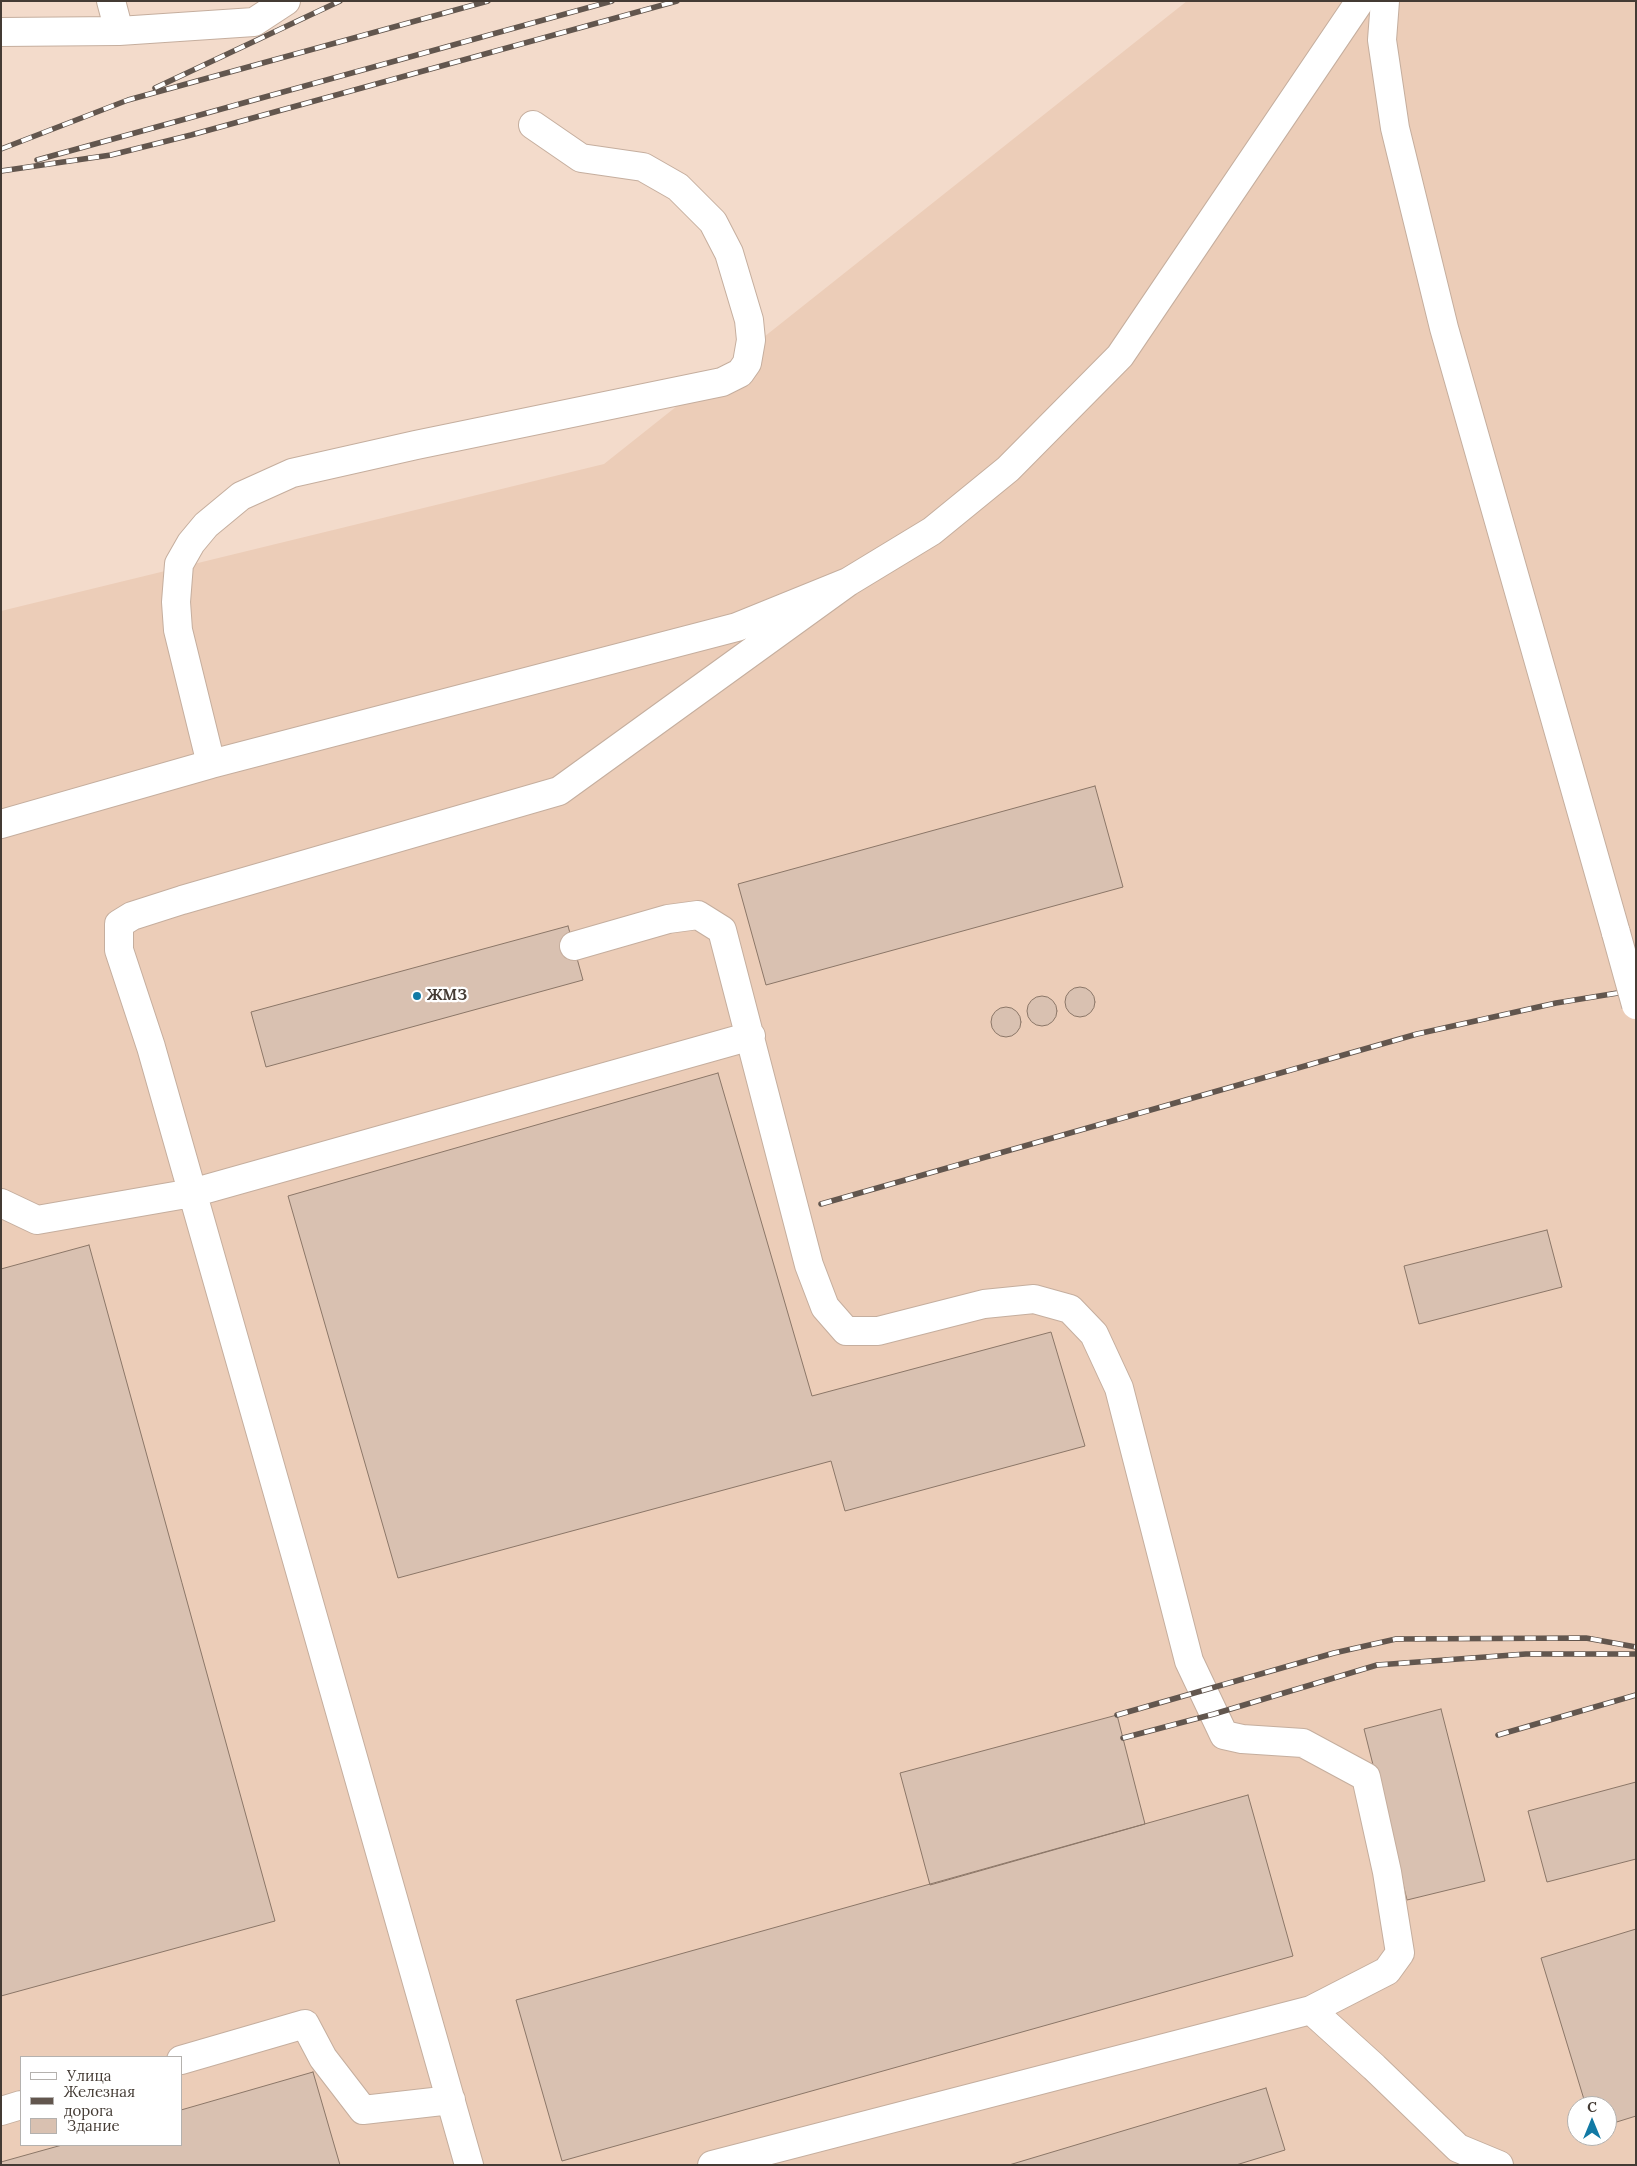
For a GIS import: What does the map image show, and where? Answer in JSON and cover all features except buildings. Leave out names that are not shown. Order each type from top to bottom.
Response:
[{"type":"street","points":[[111,1],[119,31]]},
{"type":"street","points":[[1,32],[119,31],[254,22],[286,1]]},
{"type":"street","points":[[469,2165],[151,1047],[118,950],[118,924],[132,916],[182,900],[559,791],[848,582],[932,531],[1008,469],[1120,356],[1360,1]]},
{"type":"street","points":[[1386,1],[1382,40],[1395,128],[1441,318],[1636,1004]]},
{"type":"street","points":[[211,764],[178,630],[176,602],[179,564],[191,543],[206,526],[241,496],[292,474],[416,445],[722,382],[740,373],[747,363],[751,340],[750,320],[729,253],[713,222],[678,187],[643,167],[581,158],[534,125]]},
{"type":"street","points":[[1,824],[211,764],[737,627],[848,582]]},
{"type":"street","points":[[574,946],[668,919],[698,915],[722,930],[809,1265],[825,1307],[846,1331],[878,1331],[984,1304],[1034,1299],[1070,1308],[1094,1334],[1119,1388],[1189,1661],[1224,1735],[1242,1739],[1303,1743],[1366,1777],[1387,1872],[1400,1953],[1387,1971],[1310,2010],[712,2165]]},
{"type":"street","points":[[1,1203],[38,1220],[192,1193],[751,1036]]},
{"type":"street","points":[[1310,2010],[1374,2067],[1458,2148],[1499,2165]]},
{"type":"street","points":[[182,2060],[305,2024],[323,2058],[362,2110],[451,2100]]},
{"type":"street","points":[[1,2111],[20,2106]]},
{"type":"shaded area","points":[[1187,1],[1636,1],[1636,2165],[1,2165],[1,611],[604,464]]},
{"type":"railway","points":[[155,88],[340,1]]},
{"type":"railway","points":[[1,149],[128,100],[488,1]]},
{"type":"railway","points":[[37,160],[612,1]]},
{"type":"railway","points":[[1,171],[111,155],[191,135],[677,1]]},
{"type":"railway","points":[[821,1204],[1417,1034],[1556,1003],[1636,990]]},
{"type":"railway","points":[[1117,1715],[1334,1653],[1396,1639],[1586,1638],[1636,1647]]},
{"type":"railway","points":[[1123,1738],[1214,1714],[1377,1665],[1526,1654],[1636,1654]]},
{"type":"railway","points":[[1498,1735],[1636,1695]]},
{"type":"place","name":"ЖМЗ","points":[[417,996]]}]
